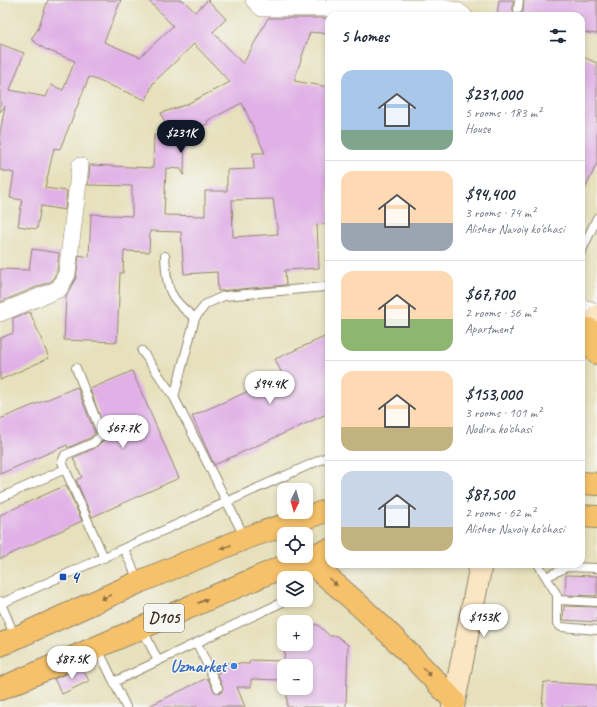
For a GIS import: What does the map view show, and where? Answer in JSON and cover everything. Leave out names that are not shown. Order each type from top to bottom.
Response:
[{"type":"main road","points":[[591,325],[597,353]]},
{"type":"main road","points":[[585,483],[597,484]]},
{"type":"main road","name":"D105","points":[[8,642],[139,582],[246,538],[325,511]]},
{"type":"main road","points":[[585,516],[597,517]]},
{"type":"main road","name":"D105","points":[[313,555],[325,551]]},
{"type":"main road","name":"D105","points":[[0,689],[291,563]]},
{"type":"main road","points":[[310,563],[321,571],[402,644],[453,704]]},
{"type":"main road","points":[[453,704],[480,568]]},
{"type":"street","points":[[254,0],[262,8],[348,4],[443,4],[458,12]]},
{"type":"street","points":[[0,313],[58,289],[67,274],[80,166]]},
{"type":"street","points":[[585,314],[591,325]]},
{"type":"lane","points":[[585,244],[597,218]]},
{"type":"lane","points":[[165,256],[166,280],[170,294],[182,309],[195,318]]},
{"type":"lane","points":[[174,397],[195,318],[206,304],[224,296],[324,287]]},
{"type":"lane","points":[[142,351],[174,397],[246,538]]},
{"type":"lane","points":[[76,368],[102,435],[93,442],[65,455],[62,462],[64,470],[104,558]]},
{"type":"lane","points":[[8,642],[0,603],[104,558],[325,458]]},
{"type":"lane","points":[[0,498],[64,470]]},
{"type":"lane","points":[[124,549],[139,582]]},
{"type":"lane","points":[[540,568],[555,589],[558,600],[557,623],[561,627],[597,630]]},
{"type":"lane","points":[[546,577],[565,568]]},
{"type":"lane","points":[[585,568],[597,568]]},
{"type":"lane","points":[[558,600],[597,602]]},
{"type":"lane","points":[[114,682],[277,605]]},
{"type":"lane","points":[[142,627],[158,661]]},
{"type":"lane","points":[[197,643],[218,688]]},
{"type":"lane","points":[[97,646],[126,707]]},
{"type":"building","points":[[48,0],[121,0],[104,42],[140,57],[173,26],[148,0],[183,0],[195,12],[208,0],[226,19],[213,32],[243,64],[268,18],[325,18],[325,34],[310,32],[294,81],[325,86],[325,224],[317,225],[319,268],[285,270],[286,285],[218,291],[217,272],[184,274],[181,232],[150,231],[149,252],[124,251],[123,273],[120,273],[117,342],[64,340],[66,296],[76,278],[79,255],[89,257],[91,214],[132,216],[132,186],[88,185],[90,165],[153,168],[154,135],[169,135],[161,113],[185,105],[230,82],[194,44],[153,83],[146,100],[89,77],[60,149],[54,148],[45,188],[67,191],[65,210],[41,206],[37,229],[18,226],[22,200],[10,198],[14,173],[0,170],[0,132],[5,106],[0,112],[0,44],[24,53],[10,90],[46,97],[51,85],[63,90],[75,61],[45,49],[31,39],[38,29]],"holes":[[[242,103],[265,153],[253,153],[254,169],[227,170],[227,191],[205,191],[205,216],[164,215],[166,168],[181,169],[184,175],[185,132],[208,124],[207,121]],[[273,199],[278,234],[233,237],[232,200]]]},
{"type":"building","points":[[499,0],[513,0],[513,11],[515,12],[498,12]]},
{"type":"building","points":[[524,0],[597,0],[597,34],[585,32],[585,12],[523,12]]},
{"type":"building","points":[[585,58],[597,63],[597,163],[585,189]]},
{"type":"building","points":[[32,249],[59,253],[57,271],[52,281],[0,302],[0,269],[29,270]]},
{"type":"building","points":[[30,312],[49,358],[0,380],[0,338],[13,333],[13,318]]},
{"type":"building","points":[[325,337],[325,415],[214,465],[192,416],[283,376],[275,359]]},
{"type":"building","points":[[132,371],[179,478],[92,517],[76,480],[82,477],[73,458],[95,448],[107,437],[90,389]]},
{"type":"building","points":[[77,387],[95,433],[90,438],[68,448],[67,445],[0,474],[0,419]]},
{"type":"building","points":[[66,485],[82,521],[0,559],[0,515]]},
{"type":"building","points":[[566,575],[597,576],[597,596],[565,595]]},
{"type":"building","points":[[564,606],[597,607],[597,622],[563,620]]},
{"type":"building","points":[[313,624],[318,625],[330,636],[337,636],[348,645],[346,707],[287,707],[287,695],[313,695],[313,659],[284,659],[285,651],[313,651]]},
{"type":"building","points":[[250,660],[277,661],[277,680],[251,679],[251,687],[237,687],[245,707],[147,707],[207,678],[215,692],[221,693],[223,688],[217,673],[220,672],[218,667],[224,667],[224,663],[249,664]]},
{"type":"building","points":[[82,667],[89,681],[62,694],[54,679]]},
{"type":"building","points":[[544,682],[597,685],[597,707],[542,707]]},
{"type":"place","name":"4","points":[[63,577]]},
{"type":"place","name":"Uzmarket","points":[[234,666]]}]
